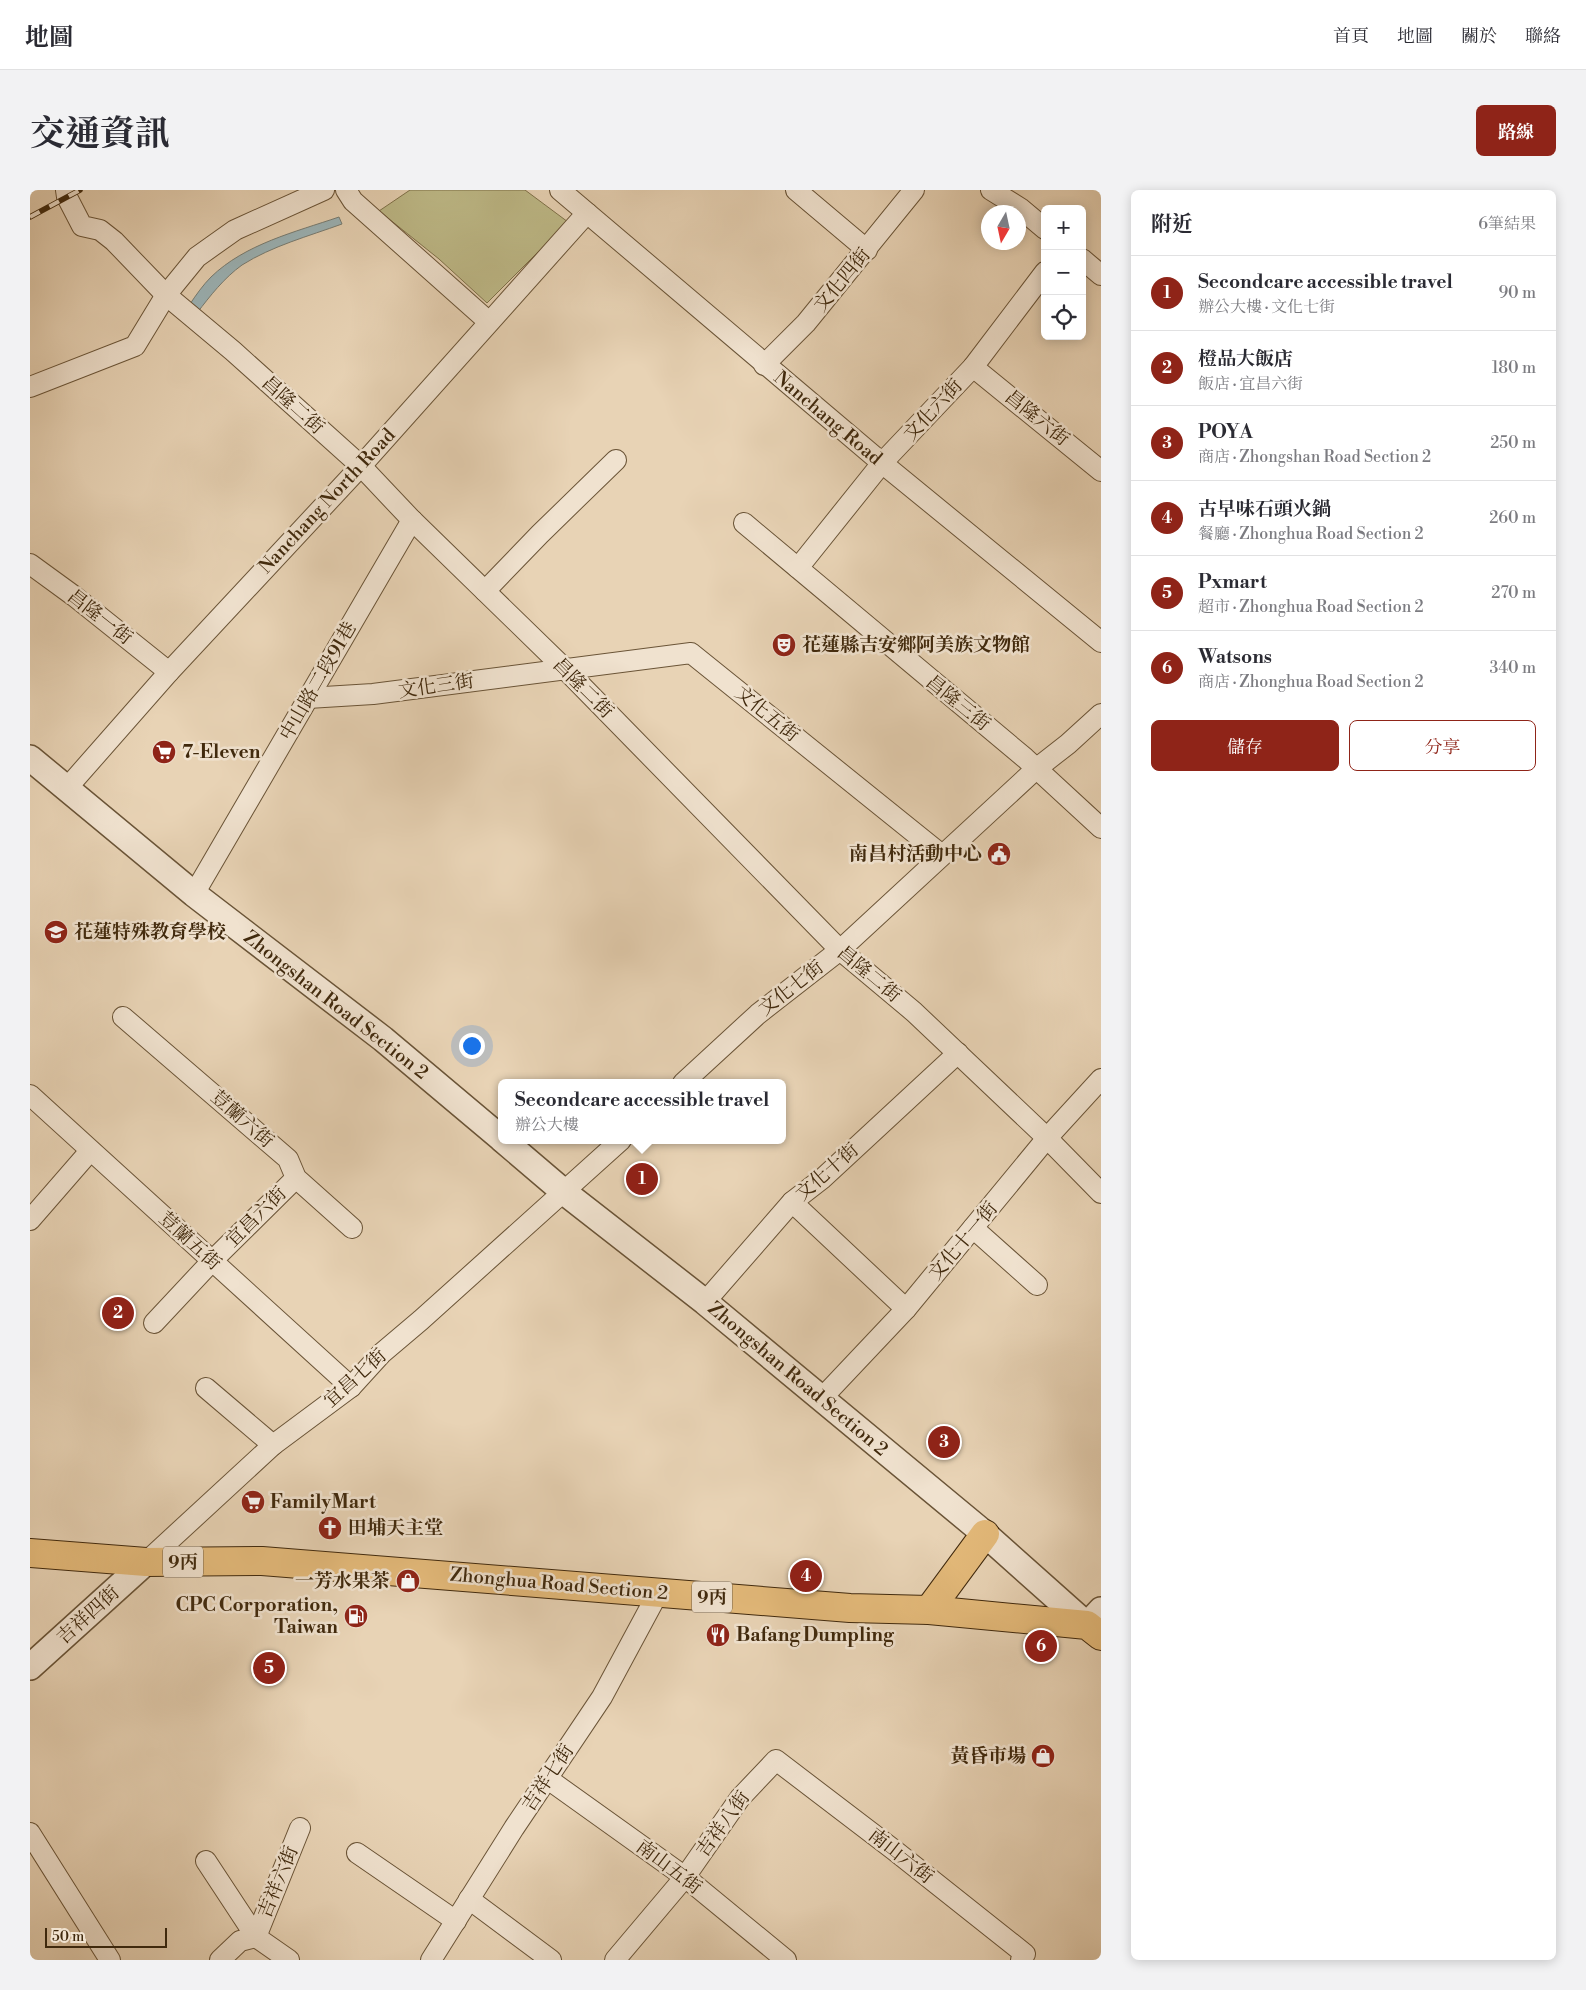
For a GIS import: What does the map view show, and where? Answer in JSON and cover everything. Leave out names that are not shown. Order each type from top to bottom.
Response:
[{"type":"main road","points":[[929,1610],[985,1534]]},
{"type":"main road","name":"Zhonghua Road Section 2","points":[[30,1553],[146,1562],[262,1561],[850,1608],[929,1610],[1096,1624]]},
{"type":"street","name":"昌隆二街","points":[[66,190],[67,197],[82,226],[100,230],[114,241],[166,294],[233,351],[361,466],[412,520],[565,668],[840,950],[914,1012],[1047,1138],[1101,1193]]},
{"type":"street","points":[[30,388],[135,346],[166,294],[197,257],[235,230],[324,190]]},
{"type":"street","points":[[346,190],[352,201],[489,322]]},
{"type":"street","name":"Nanchang Road","points":[[560,190],[882,464],[1101,642]]},
{"type":"street","points":[[796,190],[867,250]]},
{"type":"street","name":"文化四街","points":[[764,365],[806,323],[914,190]]},
{"type":"street","points":[[991,190],[1020,208],[1041,226]]},
{"type":"street","name":"Nanchang North Road","points":[[67,788],[169,672],[361,466],[586,213]]},
{"type":"street","points":[[1086,262],[1101,275]]},
{"type":"street","name":"文化六街","points":[[798,568],[882,464],[973,367],[1041,277]]},
{"type":"street","name":"昌隆六街","points":[[973,367],[1101,471]]},
{"type":"street","points":[[485,591],[616,460]]},
{"type":"street","name":"中山路二段91巷","points":[[194,894],[412,520]]},
{"type":"street","name":"昌隆三街","points":[[744,523],[1036,769],[1101,828]]},
{"type":"street","name":"昌隆一街","points":[[30,564],[74,596],[169,672]]},
{"type":"street","name":"文化五街","points":[[565,668],[691,653],[942,855]]},
{"type":"street","name":"文化三街","points":[[308,698],[373,694],[565,668]]},
{"type":"street","name":"文化七街","points":[[687,1079],[758,1014],[840,950],[1036,769],[1068,744],[1101,714]]},
{"type":"street","name":"Zhongshan Road Section 2","points":[[30,758],[194,894],[383,1039],[498,1136]]},
{"type":"street","name":"荳蘭六街","points":[[123,1016],[288,1158],[296,1178],[352,1228]]},
{"type":"street","name":"文化十街","points":[[705,1302],[792,1202],[823,1178],[958,1053]]},
{"type":"street","name":"文化十一街","points":[[821,1399],[906,1309],[1047,1138],[1101,1079]]},
{"type":"street","name":"荳蘭五街","points":[[30,1095],[351,1387]]},
{"type":"street","name":"Zhongshan Road Section 2","points":[[508,1144],[564,1192],[705,1302],[1096,1624]]},
{"type":"street","points":[[564,1192],[617,1144]]},
{"type":"street","points":[[30,1220],[90,1151]]},
{"type":"street","name":"宜昌六街","points":[[154,1323],[212,1261],[296,1178]]},
{"type":"street","name":"宜昌七街","points":[[146,1562],[273,1445],[351,1387],[382,1353],[564,1192]]},
{"type":"street","points":[[792,1202],[906,1309]]},
{"type":"street","points":[[973,1228],[1037,1285]]},
{"type":"street","points":[[206,1388],[273,1445]]},
{"type":"street","name":"吉祥四街","points":[[30,1667],[146,1562]]},
{"type":"street","name":"吉祥七街","points":[[430,1960],[514,1828],[602,1697],[658,1592]]},
{"type":"street","name":"吉祥八街","points":[[615,1960],[685,1876],[740,1798],[776,1760]]},
{"type":"street","name":"南山六街","points":[[776,1760],[894,1850],[1023,1957]]},
{"type":"street","name":"南山五街","points":[[548,1779],[685,1876],[786,1960]]},
{"type":"street","name":"吉祥六街","points":[[256,1937],[300,1828]]},
{"type":"street","points":[[30,1833],[37,1861],[110,1960]]},
{"type":"street","points":[[357,1853],[456,1921]]},
{"type":"street","name":"吉祥六街","points":[[206,1861],[256,1937]]},
{"type":"street","points":[[469,1899],[552,1960]]},
{"type":"street","points":[[256,1937],[288,1960]]},
{"type":"street","name":"吉祥六街","points":[[220,1960],[240,1940],[256,1937]]},
{"type":"shaded area","points":[[410,190],[525,190],[568,222],[487,303],[439,259],[379,211]]},
{"type":"water","points":[[339,217],[342,224],[278,247],[242,265],[223,281],[197,313],[190,304],[211,277],[239,256],[271,240]]},
{"type":"railway","points":[[30,217],[80,190]]},
{"type":"place","name":"花蓮縣吉安鄉阿美族文物館","points":[[784,645]]},
{"type":"place","name":"7-Eleven","points":[[164,752]]},
{"type":"place","name":"南昌村活動中心","points":[[999,854]]},
{"type":"place","name":"花蓮特殊教育學校","points":[[56,932]]},
{"type":"place","name":"Secondcare accessible travel","points":[[642,1179]]},
{"type":"place","name":"橙品大飯店","points":[[118,1313]]},
{"type":"place","name":"POYA","points":[[944,1442]]},
{"type":"place","name":"FamilyMart","points":[[253,1502]]},
{"type":"place","name":"田埔天主堂","points":[[330,1528]]},
{"type":"place","name":"古早味石頭火鍋","points":[[806,1576]]},
{"type":"place","name":"一芳水果茶","points":[[408,1581]]},
{"type":"place","name":"CPC Corporation, Taiwan","points":[[356,1616]]},
{"type":"place","name":"Bafang Dumpling","points":[[718,1635]]},
{"type":"place","name":"Watsons","points":[[1041,1646]]},
{"type":"place","name":"Pxmart","points":[[269,1668]]},
{"type":"place","name":"黃昏市場","points":[[1043,1756]]}]
